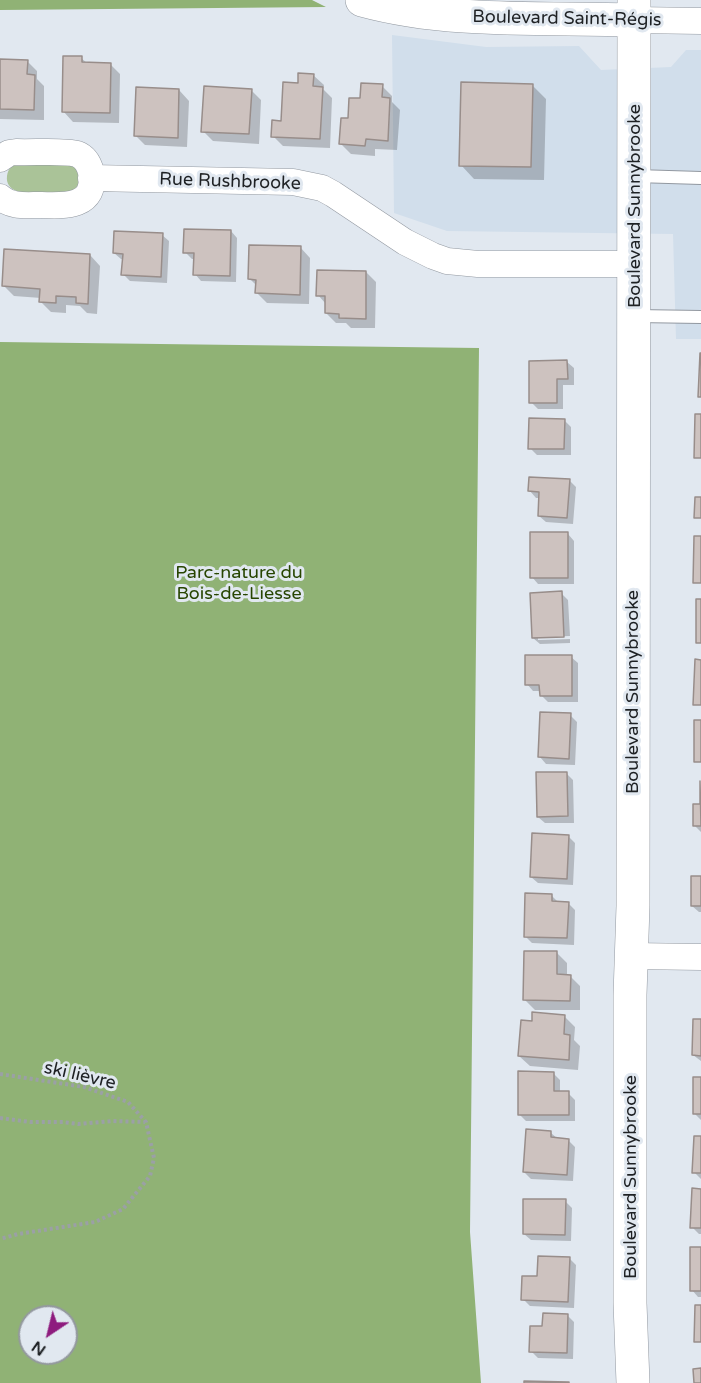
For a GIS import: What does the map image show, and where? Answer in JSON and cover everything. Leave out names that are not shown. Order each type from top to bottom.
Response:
[{"type":"street","name":"Boulevard Saint-Régis","points":[[362,0],[454,16],[634,10],[701,21]]},
{"type":"street","name":"Boulevard Sunnybrooke","points":[[633,1383],[630,1341],[630,995],[633,906],[634,10]]},
{"type":"street","points":[[0,159],[9,153],[16,152],[76,154],[87,161],[92,178],[87,194],[83,199],[71,205],[11,204],[0,197]]},
{"type":"street","name":"Rue Rushbrooke","points":[[92,178],[293,182],[316,186],[333,194],[405,242],[447,261],[478,264],[635,264]]},
{"type":"street","points":[[632,956],[701,957]]},
{"type":"lane","points":[[635,176],[701,178]]},
{"type":"lane","points":[[634,316],[701,317]]},
{"type":"path","name":"ski lièvre","points":[[0,1074],[84,1087],[106,1094],[128,1102],[146,1122]]},
{"type":"path","points":[[0,1118],[78,1124],[112,1121],[146,1122],[154,1158],[150,1176],[123,1209],[95,1222],[0,1239]]},
{"type":"shaded area","points":[[392,35],[486,47],[579,46],[601,70],[671,67],[686,50],[701,50],[701,339],[676,339],[673,234],[447,231],[394,213]]},
{"type":"green space","points":[[0,0],[312,0],[326,7],[0,10]]},
{"type":"green space","points":[[19,162],[71,164],[79,170],[81,182],[68,193],[30,194],[21,192],[8,184],[7,176],[11,167]]},
{"type":"green space","name":"Parc-nature du Bois-de-Liesse","points":[[0,342],[479,348],[470,1232],[481,1383],[0,1383]]},
{"type":"building","points":[[63,56],[82,56],[82,62],[111,63],[110,113],[62,112]]},
{"type":"building","points":[[0,59],[28,60],[27,74],[35,75],[34,110],[0,109]]},
{"type":"building","points":[[298,73],[314,74],[313,86],[323,87],[320,139],[271,137],[272,120],[281,121],[283,82],[298,83]]},
{"type":"building","points":[[461,82],[533,84],[531,167],[459,166]]},
{"type":"building","points":[[361,83],[383,84],[382,97],[390,98],[388,141],[366,139],[365,146],[339,144],[341,118],[348,118],[349,98],[360,98]]},
{"type":"building","points":[[204,86],[252,89],[249,134],[201,132]]},
{"type":"building","points":[[136,87],[179,89],[178,138],[134,136]]},
{"type":"building","points":[[184,229],[231,230],[230,276],[193,275],[194,253],[183,253]]},
{"type":"building","points":[[114,231],[163,233],[161,277],[121,275],[123,254],[113,253]]},
{"type":"building","points":[[249,245],[301,246],[300,295],[255,293],[256,280],[248,279]]},
{"type":"building","points":[[4,249],[90,254],[88,304],[76,303],[76,297],[56,296],[56,303],[39,302],[40,289],[2,286]]},
{"type":"building","points":[[317,270],[366,271],[366,319],[339,318],[339,314],[325,313],[325,296],[316,296]]},
{"type":"building","points":[[700,353],[701,397],[698,397]]},
{"type":"building","points":[[567,360],[568,379],[557,379],[557,403],[529,403],[529,361]]},
{"type":"building","points":[[695,414],[701,414],[701,458],[694,458]]},
{"type":"building","points":[[529,418],[565,419],[564,449],[528,449]]},
{"type":"building","points":[[529,477],[570,479],[567,518],[538,516],[539,492],[528,491]]},
{"type":"building","points":[[695,497],[701,497],[701,518],[694,518]]},
{"type":"building","points":[[530,532],[568,532],[568,578],[530,578]]},
{"type":"building","points":[[694,536],[701,536],[701,583],[693,583]]},
{"type":"building","points":[[562,591],[564,637],[532,638],[530,593]]},
{"type":"building","points":[[696,599],[701,599],[701,643],[696,643]]},
{"type":"building","points":[[525,655],[572,655],[572,696],[540,696],[539,685],[525,685]]},
{"type":"building","points":[[695,659],[701,660],[701,705],[693,705]]},
{"type":"building","points":[[540,712],[571,713],[569,759],[538,757]]},
{"type":"building","points":[[694,720],[701,720],[701,762],[694,762]]},
{"type":"building","points":[[536,772],[567,772],[568,816],[537,817]]},
{"type":"building","points":[[700,781],[701,826],[693,826],[693,804],[700,804]]},
{"type":"building","points":[[532,833],[569,835],[567,879],[530,877]]},
{"type":"building","points":[[691,876],[701,876],[701,906],[691,906]]},
{"type":"building","points":[[525,893],[552,894],[552,901],[569,902],[567,938],[524,937]]},
{"type":"building","points":[[524,951],[557,951],[557,974],[571,975],[570,1001],[523,1000]]},
{"type":"building","points":[[532,1012],[565,1015],[564,1034],[570,1035],[569,1060],[518,1056],[521,1020],[532,1021]]},
{"type":"building","points":[[693,1019],[701,1019],[701,1056],[692,1055]]},
{"type":"building","points":[[518,1071],[554,1072],[554,1091],[569,1091],[569,1115],[518,1115]]},
{"type":"building","points":[[693,1077],[701,1077],[701,1114],[693,1114]]},
{"type":"building","points":[[526,1129],[551,1131],[551,1137],[569,1139],[567,1175],[523,1172]]},
{"type":"building","points":[[694,1136],[701,1136],[701,1173],[692,1173]]},
{"type":"building","points":[[692,1188],[701,1189],[701,1228],[690,1228]]},
{"type":"building","points":[[523,1199],[566,1199],[565,1235],[523,1234]]},
{"type":"building","points":[[690,1247],[701,1247],[701,1291],[690,1291]]},
{"type":"building","points":[[538,1256],[570,1257],[568,1302],[521,1300],[522,1276],[537,1276]]},
{"type":"building","points":[[695,1305],[701,1305],[701,1342],[694,1342]]},
{"type":"building","points":[[543,1313],[568,1314],[567,1353],[529,1352],[530,1326],[542,1326]]},
{"type":"building","points":[[701,1368],[701,1383],[694,1383],[693,1369]]},
{"type":"building","points":[[524,1381],[569,1382],[569,1383],[524,1383]]}]
